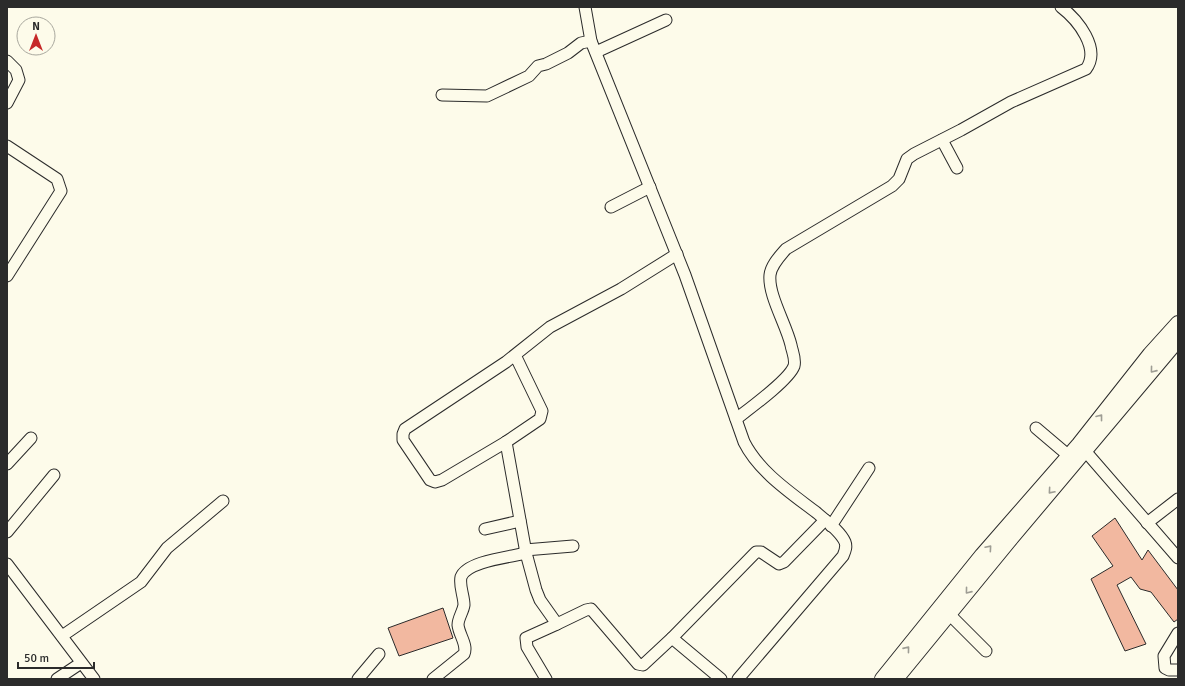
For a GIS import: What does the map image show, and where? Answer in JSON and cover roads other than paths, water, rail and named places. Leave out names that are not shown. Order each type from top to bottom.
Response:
[{"type":"main road","points":[[882,679],[982,555],[1069,456],[1083,447],[1150,354],[1178,323]]},
{"type":"main road","points":[[896,679],[1083,447],[1178,340]]},
{"type":"street","points":[[585,7],[591,41],[677,254],[744,442],[756,460],[784,487],[828,523],[842,537],[846,544],[846,550],[842,556],[738,679]]},
{"type":"street","points":[[736,419],[783,381],[794,365],[790,341],[771,285],[771,270],[780,256],[786,249],[887,190],[899,179],[907,159],[914,154],[1010,102],[1086,69],[1089,64],[1092,50],[1086,36],[1061,7]]},
{"type":"street","points":[[596,52],[666,20]]},
{"type":"street","points":[[442,95],[487,96],[529,76],[538,66],[546,64],[568,53],[581,43],[591,41]]},
{"type":"street","points":[[7,61],[16,70],[19,80],[7,103]]},
{"type":"street","points":[[942,140],[957,168]]},
{"type":"street","points":[[7,146],[57,179],[62,191],[7,276]]},
{"type":"street","points":[[611,207],[650,187]]},
{"type":"street","points":[[515,355],[542,410],[542,416],[506,442],[442,480],[435,482],[430,480],[403,440],[405,429],[515,355],[559,321],[621,289],[677,254]]},
{"type":"street","points":[[1036,428],[1069,456]]},
{"type":"street","points":[[7,464],[31,438]]},
{"type":"street","points":[[506,442],[525,552],[540,600],[557,624]]},
{"type":"street","points":[[1083,447],[1178,558]]},
{"type":"street","points":[[546,679],[526,643],[526,638],[591,609],[638,664],[643,665],[672,638],[756,552],[761,552],[779,564],[784,562],[828,523],[869,468]]},
{"type":"street","points":[[7,532],[54,475]]},
{"type":"street","points":[[1147,523],[1178,499]]},
{"type":"street","points":[[62,636],[141,582],[167,548],[223,501]]},
{"type":"street","points":[[485,529],[520,521]]},
{"type":"street","points":[[433,679],[464,654],[466,650],[458,623],[464,607],[461,578],[464,572],[478,564],[525,552],[573,546]]},
{"type":"street","points":[[7,564],[94,679]]},
{"type":"street","points":[[949,614],[986,651]]},
{"type":"street","points":[[1178,633],[1167,650],[1164,661],[1165,668],[1169,670],[1178,670]]},
{"type":"street","points":[[672,638],[721,679]]},
{"type":"street","points":[[358,679],[379,654]]},
{"type":"street","points":[[57,679],[82,662]]}]
